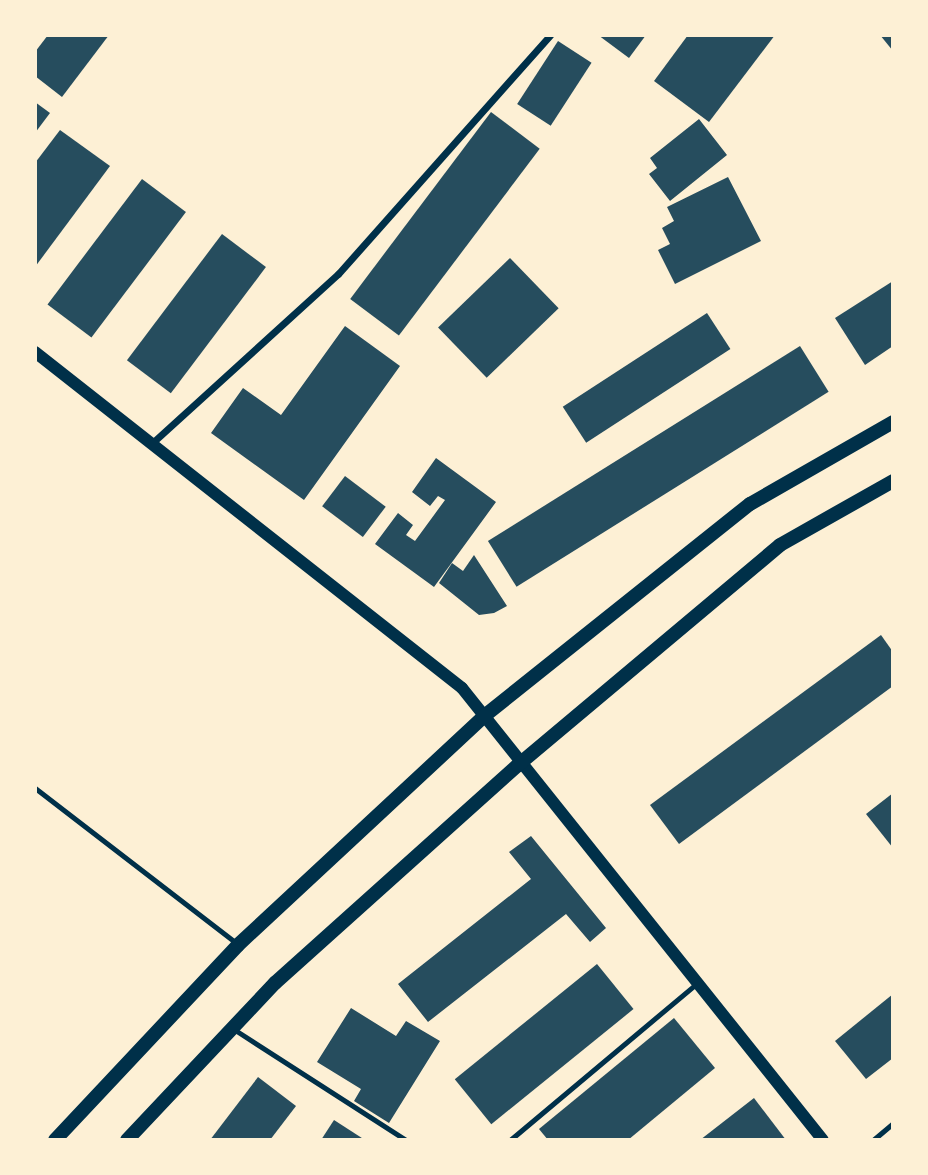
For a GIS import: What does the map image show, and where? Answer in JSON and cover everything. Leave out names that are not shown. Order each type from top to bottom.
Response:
[{"type":"main road","points":[[55,1140],[238,945],[483,718],[750,504],[893,422]]},
{"type":"main road","points":[[127,1140],[232,1028],[518,765],[780,545],[893,481]]},
{"type":"street","points":[[151,444],[338,274],[550,35]]},
{"type":"street","points":[[35,352],[462,688],[518,765],[822,1140]]},
{"type":"lane","points":[[35,788],[238,945]]},
{"type":"lane","points":[[510,1140],[696,985]]},
{"type":"lane","points":[[232,1028],[405,1140]]},
{"type":"lane","points":[[873,1140],[893,1124]]},
{"type":"building","points":[[48,35],[109,35],[62,97],[35,76],[35,52]]},
{"type":"building","points":[[598,35],[646,35],[629,58]]},
{"type":"building","points":[[688,35],[775,35],[709,122],[654,81]]},
{"type":"building","points":[[880,35],[893,35],[893,51]]},
{"type":"building","points":[[558,41],[592,63],[551,126],[517,104]]},
{"type":"building","points":[[35,102],[50,113],[35,133]]},
{"type":"building","points":[[491,112],[540,149],[399,336],[350,299]]},
{"type":"building","points":[[699,119],[727,155],[670,201],[649,174],[657,168],[650,158]]},
{"type":"building","points":[[60,130],[110,166],[35,267],[35,163]]},
{"type":"building","points":[[728,177],[761,241],[675,284],[658,250],[670,244],[662,228],[674,221],[667,207]]},
{"type":"building","points":[[142,179],[186,212],[91,337],[48,304]]},
{"type":"building","points":[[222,234],[266,267],[171,393],[127,360]]},
{"type":"building","points":[[510,258],[559,308],[487,378],[438,327]]},
{"type":"building","points":[[893,281],[893,346],[865,365],[835,318]]},
{"type":"building","points":[[707,313],[730,349],[586,443],[563,407]]},
{"type":"building","points":[[345,326],[400,366],[304,500],[211,433],[243,388],[281,415]]},
{"type":"building","points":[[800,346],[829,392],[517,587],[488,541]]},
{"type":"building","points":[[436,458],[496,502],[434,587],[375,544],[398,513],[413,525],[406,535],[415,541],[445,500],[438,496],[430,506],[412,492]]},
{"type":"building","points":[[345,476],[386,507],[363,537],[322,506]]},
{"type":"building","points":[[474,555],[507,606],[494,613],[479,615],[439,583],[452,563],[463,571]]},
{"type":"building","points":[[881,635],[893,652],[893,686],[679,844],[650,805]]},
{"type":"building","points":[[893,793],[893,848],[866,814]]},
{"type":"building","points":[[531,836],[606,928],[590,942],[566,914],[428,1022],[398,984],[531,879],[509,852]]},
{"type":"building","points":[[597,964],[634,1009],[491,1124],[455,1079]]},
{"type":"building","points":[[893,994],[893,1058],[866,1079],[835,1041]]},
{"type":"building","points":[[351,1008],[396,1036],[406,1021],[440,1041],[389,1123],[354,1101],[361,1089],[317,1062]]},
{"type":"building","points":[[674,1018],[715,1068],[628,1140],[548,1140],[539,1129]]},
{"type":"building","points":[[258,1077],[296,1106],[270,1140],[210,1140]]},
{"type":"building","points":[[754,1098],[786,1140],[700,1140]]},
{"type":"building","points":[[334,1120],[365,1140],[321,1140]]}]
